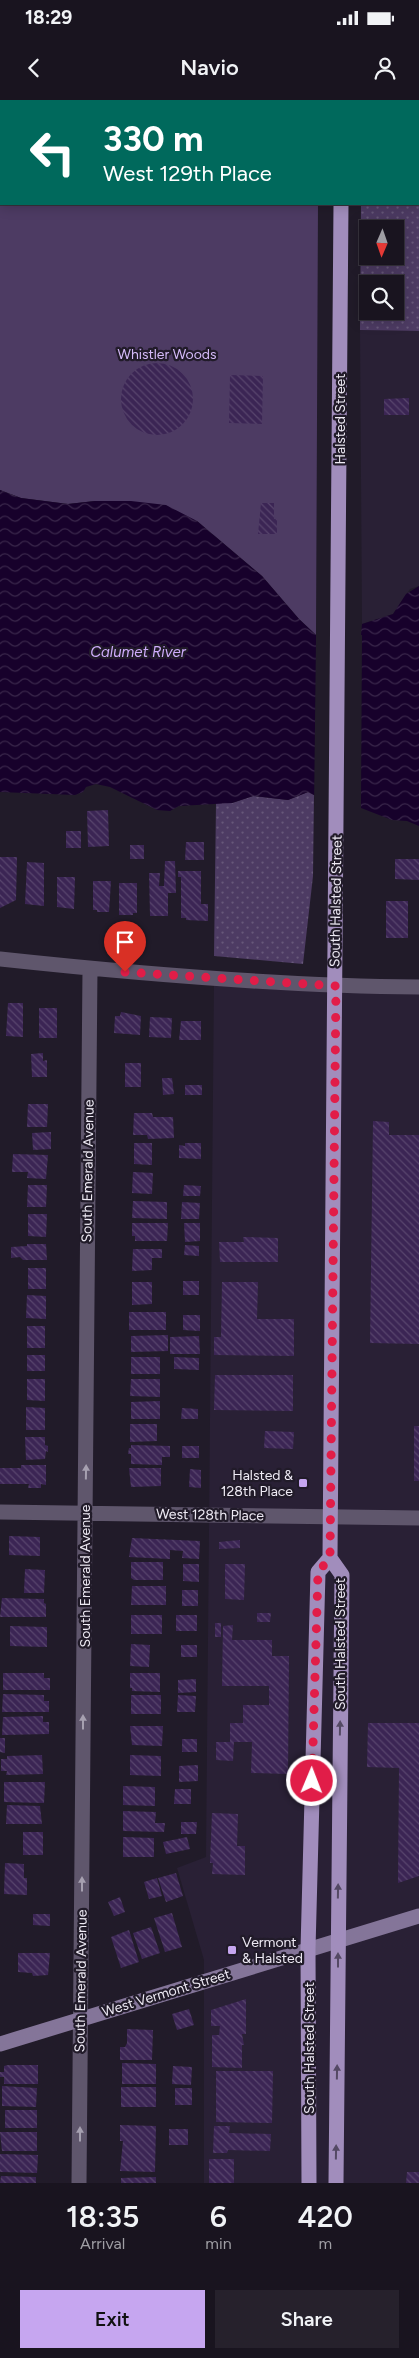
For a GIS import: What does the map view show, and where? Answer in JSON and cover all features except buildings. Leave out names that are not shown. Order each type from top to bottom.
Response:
[{"type":"main road","name":"Halsted Street","points":[[339,635],[341,205]]},
{"type":"main road","name":"South Halsted Street","points":[[336,2183],[342,1575],[330,1558],[330,1517],[339,635]]},
{"type":"main road","name":"South Halsted Street","points":[[309,2183],[308,1948],[318,1572],[330,1558]]},
{"type":"street","points":[[0,959],[90,969],[336,986],[419,987]]},
{"type":"street","name":"South Emerald Avenue","points":[[80,2183],[90,969]]},
{"type":"street","name":"West 128th Place","points":[[0,1512],[419,1518]]},
{"type":"street","name":"West Vermont Street","points":[[0,2044],[308,1948],[419,1916]]},
{"type":"shaded area","points":[[360,330],[419,331],[419,586],[410,589],[393,614],[362,624]]},
{"type":"shaded area","points":[[214,981],[419,991],[419,2183],[204,2183],[204,1960],[177,1868],[206,1857]]},
{"type":"green space","name":"Whistler Woods","points":[[0,205],[318,205],[316,635],[299,619],[262,576],[197,521],[95,501],[68,504],[21,498],[0,490]]},
{"type":"green space","points":[[361,205],[419,205],[419,331],[360,330],[360,320],[404,320],[404,275],[360,275],[361,265],[404,265],[404,220],[361,220]]},
{"type":"green space","points":[[308,792],[314,795],[313,876],[303,964],[214,956],[216,803],[232,803],[253,796],[288,800]]},
{"type":"water","name":"Calumet River","points":[[0,490],[21,498],[68,504],[95,501],[131,501],[166,505],[197,521],[262,576],[299,619],[316,635],[361,635],[362,624],[393,614],[406,594],[419,586],[419,826],[407,821],[392,820],[361,808],[314,808],[314,795],[308,792],[288,800],[253,796],[232,803],[179,806],[170,811],[157,810],[110,787],[96,784],[86,787],[83,792],[75,795],[0,792]]},
{"type":"pier","points":[[316,635],[362,635],[361,808],[314,808]]},
{"type":"place","name":"Halsted & 128th Place","points":[[303,1483]]},
{"type":"place","name":"Vermont & Halsted","points":[[232,1950]]},
{"type":"route","points":[[125,972],[336,986],[330,1558],[318,1572],[312,1781]]}]
